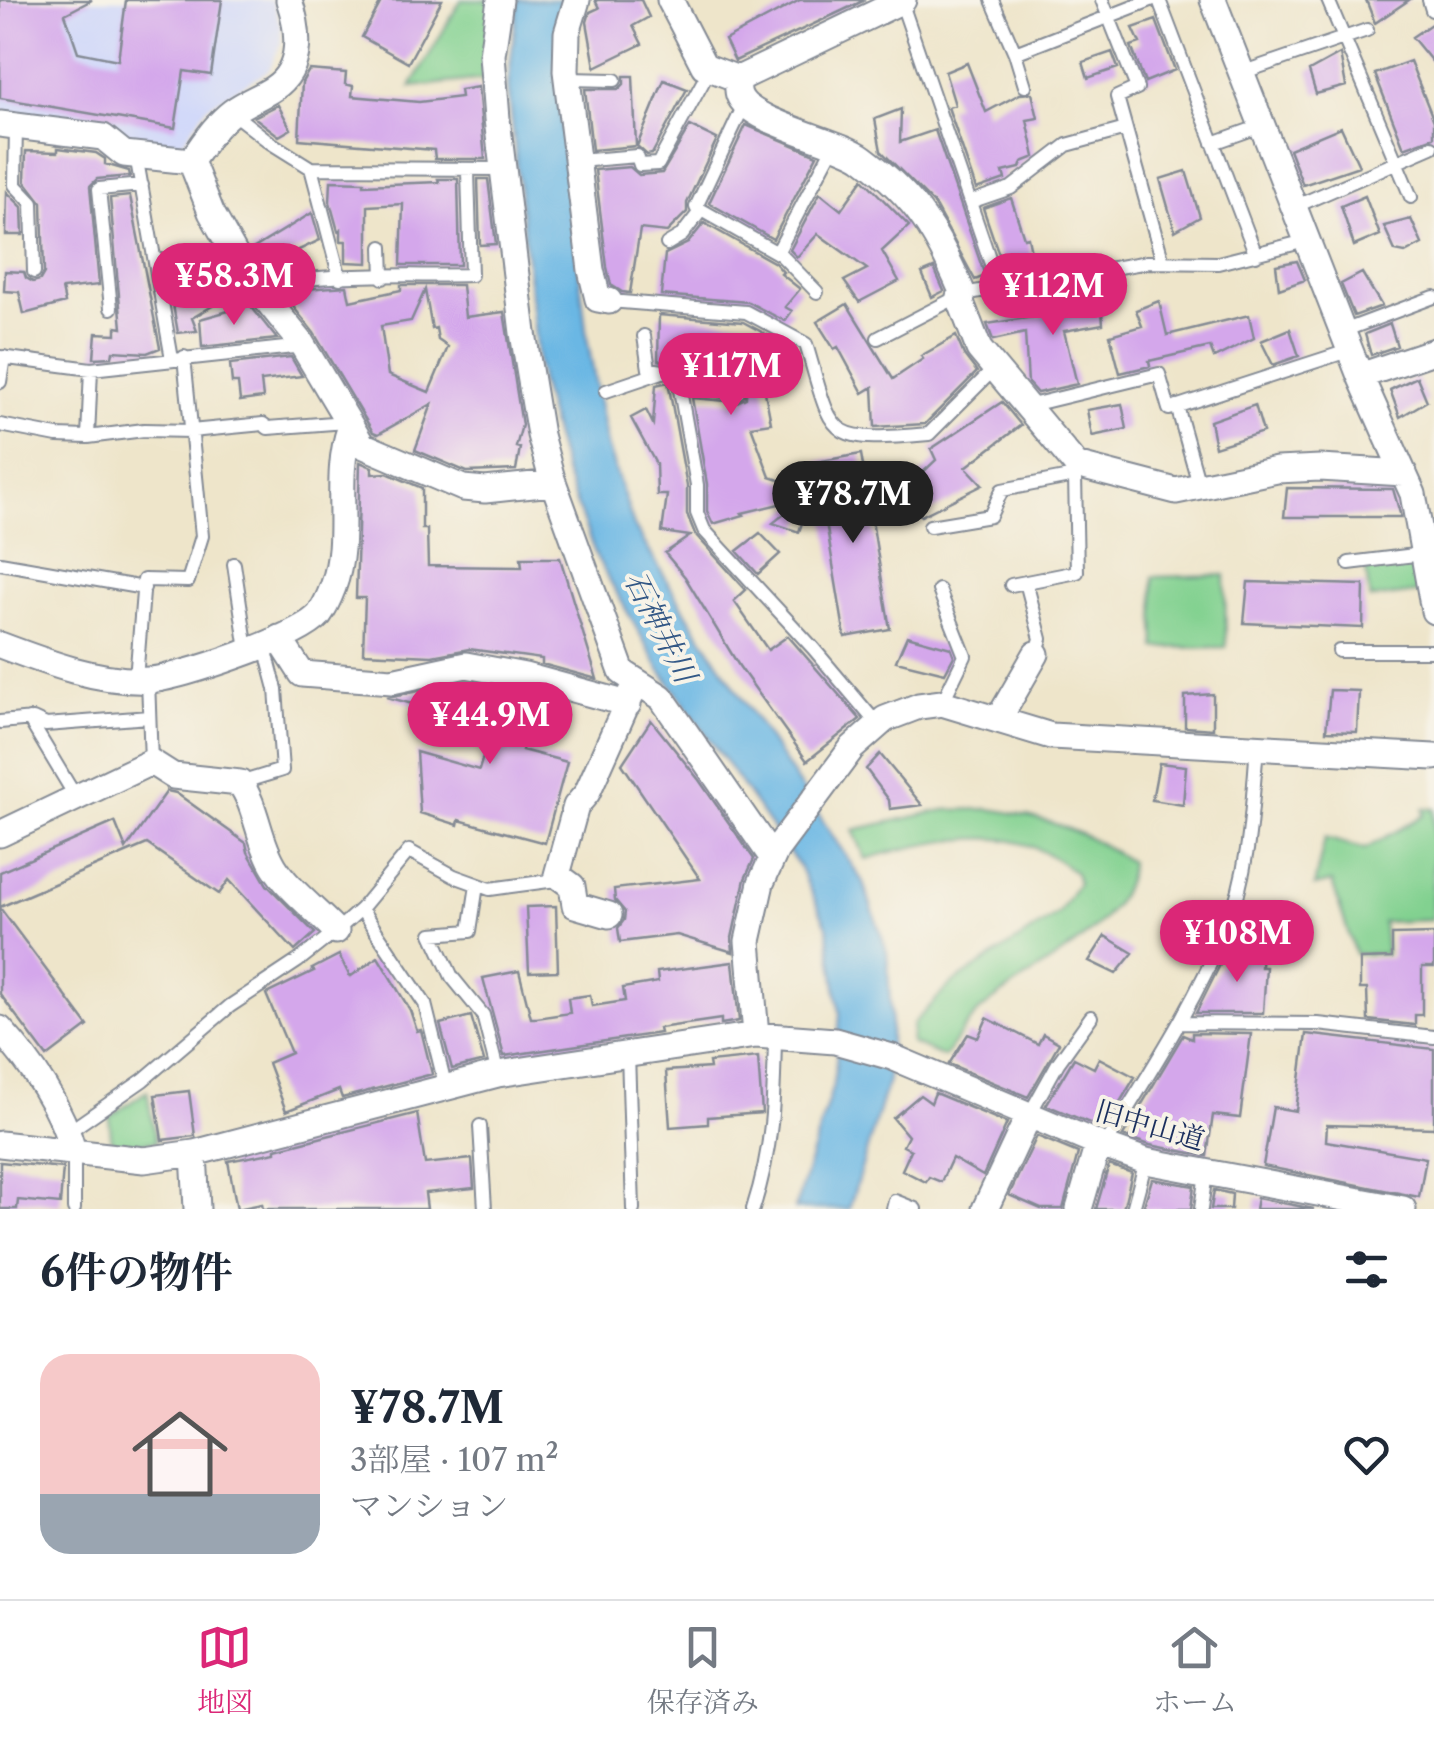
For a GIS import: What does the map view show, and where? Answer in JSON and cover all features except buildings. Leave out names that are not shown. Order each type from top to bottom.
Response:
[{"type":"street","points":[[191,161],[216,126],[232,112],[278,86],[293,66],[298,47],[289,0]]},
{"type":"street","points":[[500,0],[492,55],[535,408],[553,483],[632,693],[587,793],[576,806],[557,875],[572,886],[575,905],[609,915]]},
{"type":"street","points":[[578,0],[567,33],[566,79],[591,270],[598,299],[609,301]]},
{"type":"street","points":[[670,0],[704,66],[784,126],[860,155],[902,192],[934,229],[979,348],[1076,470],[1176,491],[1240,476],[1320,468],[1417,483]]},
{"type":"street","points":[[1213,0],[1360,376],[1417,483],[1423,554],[1434,611]]},
{"type":"street","points":[[742,91],[902,1]]},
{"type":"street","points":[[8,125],[103,137],[124,154],[191,161]]},
{"type":"street","points":[[191,161],[211,212],[234,254],[304,346],[362,445],[463,488],[485,490],[553,483]]},
{"type":"street","points":[[1360,376],[1434,351]]},
{"type":"street","points":[[0,646],[68,668],[142,680],[193,671],[263,644],[318,616],[333,587],[341,549],[342,452],[348,425]]},
{"type":"street","points":[[263,644],[302,674],[392,680],[466,665],[661,697],[774,853]]},
{"type":"street","points":[[998,720],[1036,654]]},
{"type":"street","points":[[765,1035],[748,941],[761,883],[774,853],[852,748],[885,719],[919,706],[942,703],[1051,736],[1434,757]]},
{"type":"street","points":[[3,827],[77,798],[151,762],[173,776],[240,783],[249,795],[274,867],[336,931]]},
{"type":"street","points":[[0,1029],[22,1054],[71,1143]]},
{"type":"street","name":"旧中山道","points":[[0,1144],[71,1143],[144,1160],[194,1154],[498,1074],[765,1035],[835,1041],[892,1057],[1146,1161],[1337,1203],[1403,1209]]},
{"type":"street","points":[[985,1209],[1029,1115]]},
{"type":"street","points":[[1078,1209],[1101,1145]]},
{"type":"street","points":[[194,1154],[197,1209]]},
{"type":"lane","points":[[992,0],[1025,86]]},
{"type":"lane","points":[[1102,0],[1136,88],[1118,96],[1163,262]]},
{"type":"lane","points":[[1015,54],[1151,0]]},
{"type":"lane","points":[[1159,0],[1256,255]]},
{"type":"lane","points":[[1328,0],[1411,197]]},
{"type":"lane","points":[[902,1],[998,287]]},
{"type":"lane","points":[[1241,73],[1368,30]]},
{"type":"lane","points":[[578,162],[637,156],[640,165],[658,164],[710,69]]},
{"type":"lane","points":[[566,79],[615,80]]},
{"type":"lane","points":[[667,244],[682,235],[699,213],[696,207],[742,91]]},
{"type":"lane","points":[[232,112],[271,144],[311,168],[503,169]]},
{"type":"lane","points":[[8,125],[15,185],[32,203],[34,272]]},
{"type":"lane","points":[[1213,143],[1260,126]]},
{"type":"lane","points":[[970,202],[1011,188],[1066,145],[1126,129]]},
{"type":"lane","points":[[777,253],[834,144]]},
{"type":"lane","points":[[1294,207],[1432,148]]},
{"type":"lane","points":[[136,155],[191,430],[202,536],[188,580],[144,580],[142,680],[151,762]]},
{"type":"lane","points":[[311,168],[340,278]]},
{"type":"lane","points":[[258,290],[270,285],[340,278],[472,275],[468,170]]},
{"type":"lane","points":[[111,308],[99,189],[142,185]]},
{"type":"lane","points":[[696,207],[777,253],[817,292]]},
{"type":"lane","points":[[878,338],[961,296],[998,287],[1163,262],[1218,263],[1306,241]]},
{"type":"lane","points":[[382,247],[383,278]]},
{"type":"lane","points":[[155,261],[234,254]]},
{"type":"lane","points":[[1027,406],[1158,374],[1168,409],[1347,340],[1434,297]]},
{"type":"lane","points":[[609,301],[746,312],[806,344],[828,418],[847,435],[877,438],[929,434],[995,368]]},
{"type":"lane","points":[[644,336],[649,369],[677,373],[697,485],[697,513],[704,530],[878,725]]},
{"type":"lane","points":[[0,382],[2,357],[91,369],[304,346]]},
{"type":"lane","points":[[680,388],[738,392],[740,349]]},
{"type":"lane","points":[[88,437],[91,369]]},
{"type":"lane","points":[[606,391],[664,371]]},
{"type":"lane","points":[[1177,406],[1200,488]]},
{"type":"lane","points":[[0,425],[57,436],[88,437],[263,424],[268,428],[348,425]]},
{"type":"lane","points":[[930,526],[990,516],[1002,490],[1076,470],[1077,572],[1011,584]]},
{"type":"lane","points":[[1350,563],[1423,554]]},
{"type":"lane","points":[[0,563],[144,588]]},
{"type":"lane","points":[[234,564],[276,689],[282,770],[240,783]]},
{"type":"lane","points":[[1026,582],[1041,639],[1036,654]]},
{"type":"lane","points":[[939,590],[965,656],[942,703]]},
{"type":"lane","points":[[1339,651],[1434,651]]},
{"type":"lane","points":[[0,722],[29,719],[46,724],[149,717]]},
{"type":"lane","points":[[29,719],[77,798]]},
{"type":"lane","points":[[1101,1145],[1180,1023],[1228,923],[1248,841],[1257,746]]},
{"type":"lane","points":[[74,1209],[71,1143],[230,1006],[298,961],[362,909],[408,852],[490,889],[556,880],[557,875]]},
{"type":"lane","points":[[477,884],[470,931],[432,934],[452,977],[484,1015],[498,1074]]},
{"type":"lane","points":[[362,909],[425,1004],[446,1088]]},
{"type":"lane","points":[[1029,1115],[1058,1063],[1091,1016]]},
{"type":"lane","points":[[1180,1023],[1318,1024],[1434,1037]]},
{"type":"lane","points":[[752,1209],[767,1164],[771,1132],[765,1035]]},
{"type":"lane","points":[[628,1054],[633,1209]]},
{"type":"lane","points":[[480,1126],[485,1209]]},
{"type":"lane","points":[[1133,1209],[1146,1161]]},
{"type":"lane","points":[[1201,1209],[1206,1173]]},
{"type":"lane","points":[[893,1209],[896,1201],[915,1209]]},
{"type":"shaded area","points":[[0,0],[272,0],[281,26],[281,43],[269,70],[207,107],[183,142],[168,145],[127,139],[110,126],[0,113]]},
{"type":"green space","points":[[461,0],[493,0],[484,79],[411,87]]},
{"type":"green space","points":[[1414,558],[1423,592],[1370,599],[1365,564]]},
{"type":"green space","points":[[1225,575],[1226,647],[1156,648],[1153,577]]},
{"type":"green space","points":[[989,809],[1062,826],[1130,862],[1125,886],[1113,908],[1095,928],[982,1009],[944,1057],[911,1043],[913,1024],[950,985],[1059,913],[1078,883],[1075,873],[1035,848],[1003,840],[943,842],[866,859],[853,830],[944,810]]},
{"type":"green space","points":[[1423,809],[1434,809],[1432,920],[1383,922],[1386,954],[1355,954],[1332,882],[1314,886],[1325,838],[1365,849],[1424,815]]},
{"type":"green space","points":[[147,1091],[156,1142],[112,1145],[109,1117]]},
{"type":"water","name":"石神井川","points":[[518,0],[570,0],[556,78],[587,338],[607,446],[634,526],[692,622],[863,882],[887,952],[891,1017],[888,1080],[849,1209],[795,1209],[833,1085],[836,1063],[840,1014],[827,926],[799,866],[658,666],[596,556],[564,471],[540,381],[508,86]]}]
